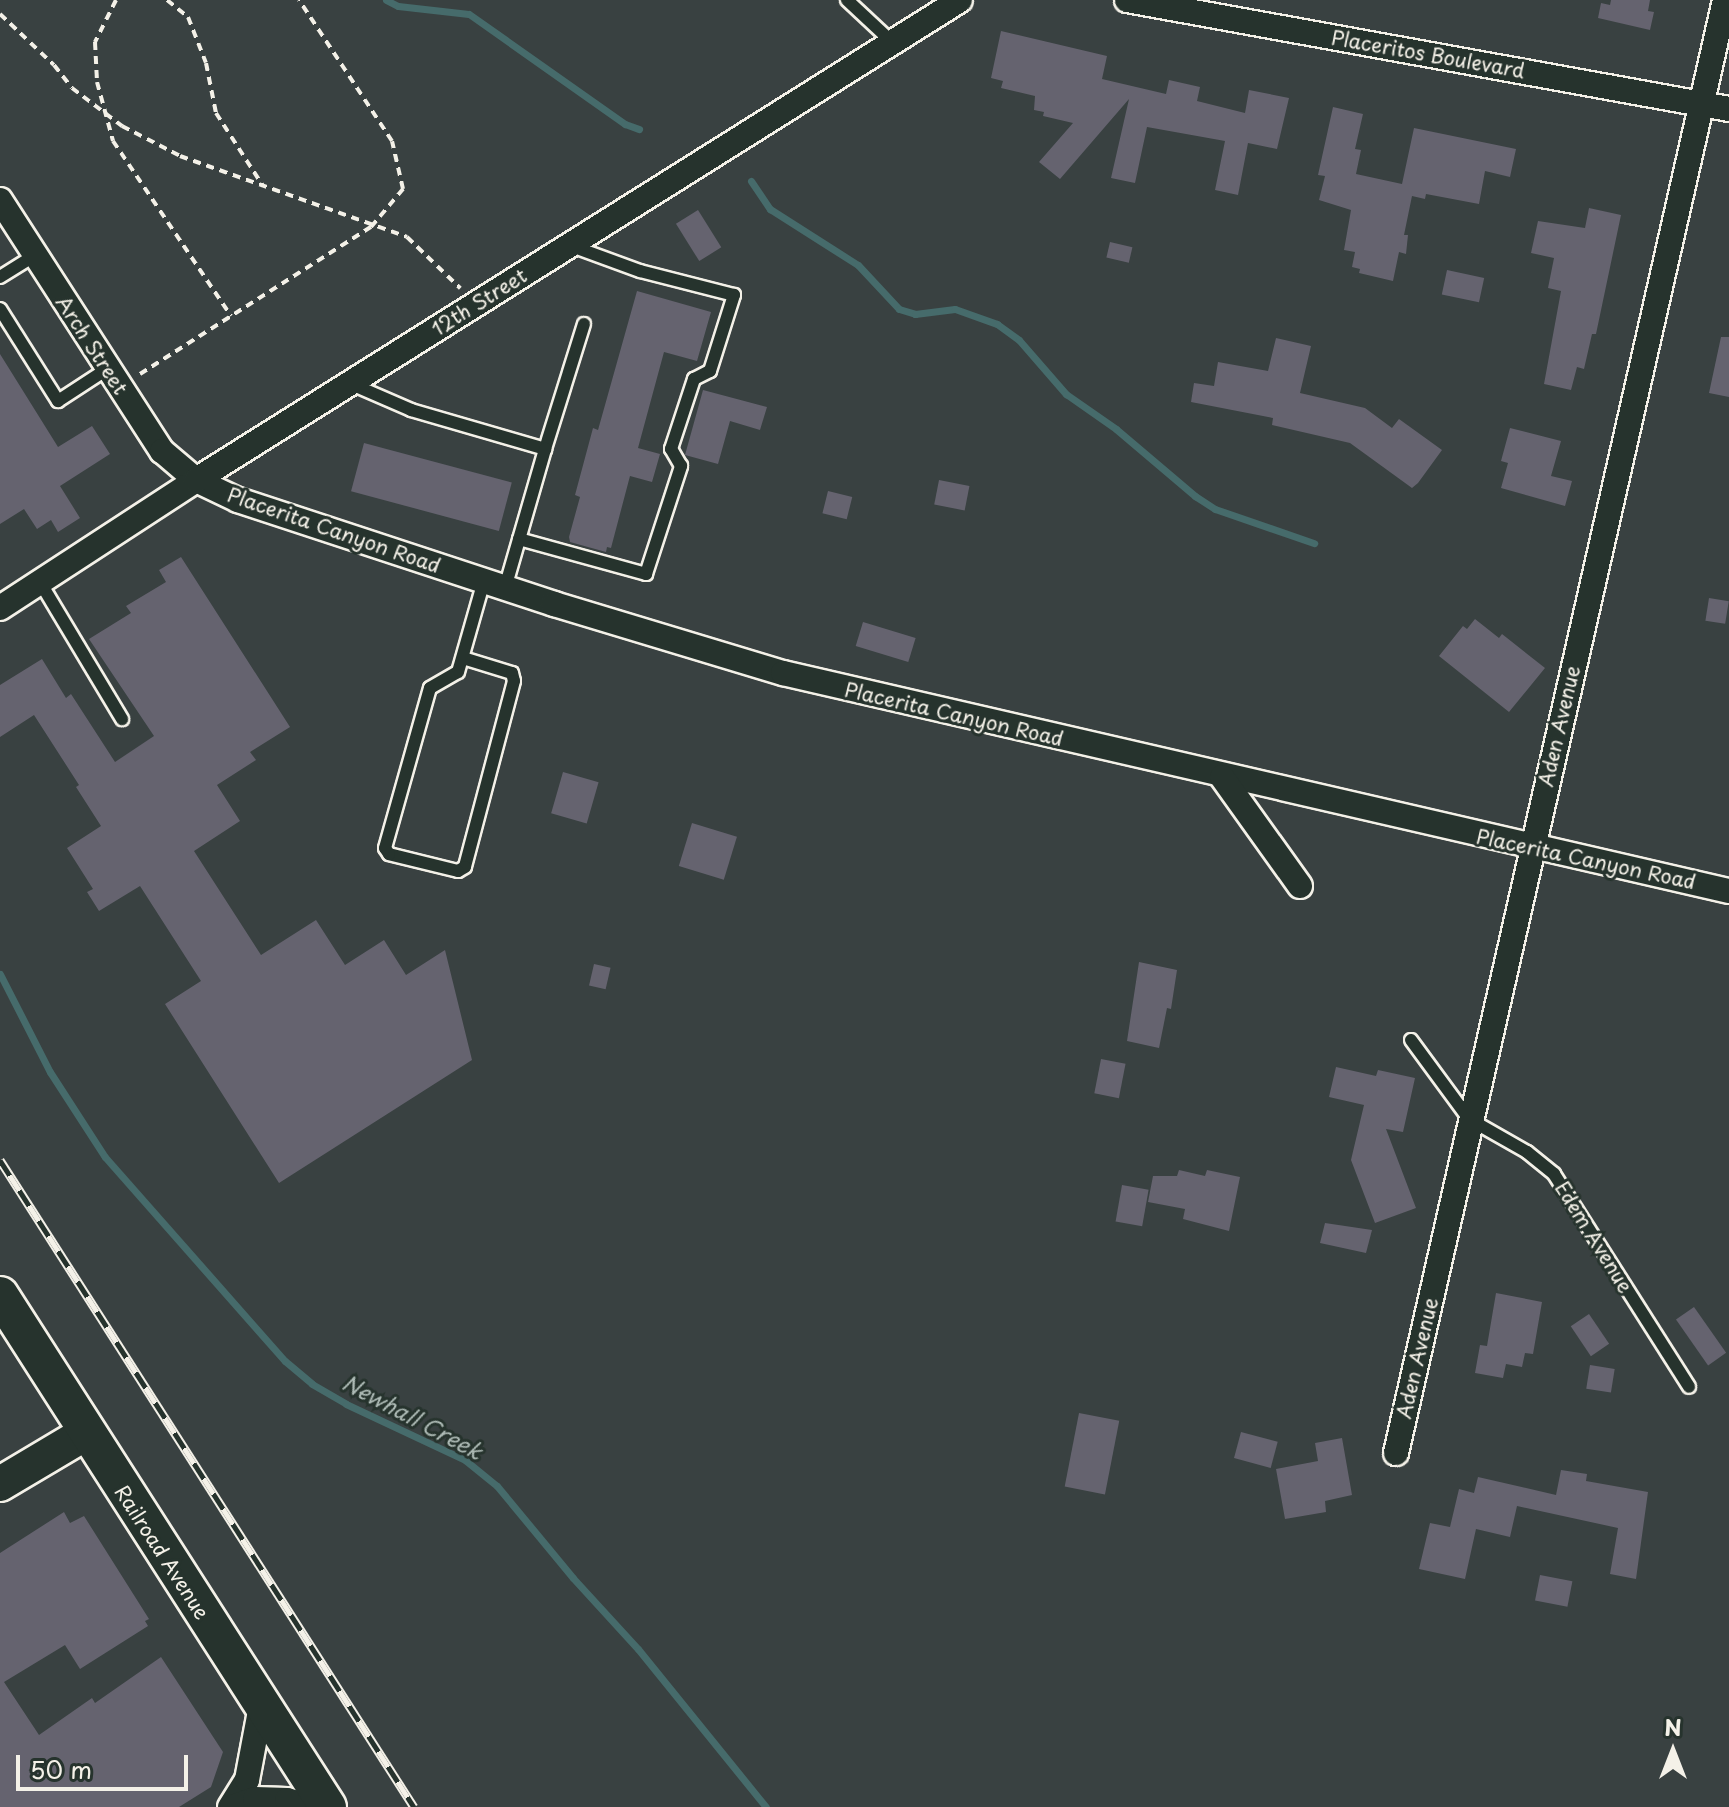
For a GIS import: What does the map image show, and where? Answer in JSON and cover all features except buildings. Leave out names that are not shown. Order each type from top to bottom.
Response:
[{"type":"main road","name":"Railroad Avenue","points":[[0,1295],[328,1807]]},
{"type":"main road","points":[[0,1484],[86,1433]]},
{"type":"street","name":"12th Street","points":[[2,602],[40,582],[349,383],[960,0]]},
{"type":"street","name":"Placeritos Boulevard","points":[[1127,0],[1729,109]]},
{"type":"street","name":"Aden Avenue","points":[[1396,1453],[1530,848],[1725,0]]},
{"type":"street","name":"Arch Street","points":[[0,200],[33,256],[162,451],[196,480]]},
{"type":"street","name":"Placerita Canyon Road","points":[[196,480],[238,500],[494,584],[783,673],[1530,848],[1729,891]]},
{"type":"street","points":[[1222,777],[1300,886]]},
{"type":"street","points":[[231,1807],[247,1780],[261,1706]]},
{"type":"street","points":[[231,1807],[255,1799],[287,1800],[312,1807]]},
{"type":"lane","points":[[847,0],[892,42]]},
{"type":"lane","points":[[519,539],[646,574],[681,466],[671,449],[694,379],[710,371],[734,295],[640,271],[569,245]]},
{"type":"lane","points":[[0,277],[33,256]]},
{"type":"lane","points":[[0,309],[58,401],[113,379]]},
{"type":"lane","points":[[463,658],[512,673],[514,681],[465,867],[458,871],[389,854],[385,848],[430,688],[458,672],[463,658],[494,584],[519,539],[584,324]]},
{"type":"lane","points":[[349,383],[411,410],[545,449]]},
{"type":"lane","points":[[40,582],[122,719]]},
{"type":"lane","name":"Edem Avenue","points":[[1411,1040],[1469,1119],[1527,1152],[1554,1174],[1689,1387]]},
{"type":"path","points":[[116,0],[95,42],[103,113],[113,141],[231,316]]},
{"type":"path","points":[[167,0],[188,17],[206,63],[216,113],[264,187]]},
{"type":"path","points":[[113,379],[231,316],[371,227],[403,189],[392,141],[299,0]]},
{"type":"path","points":[[0,14],[54,65],[72,88],[103,113],[180,156],[371,227],[407,237],[457,284],[472,306]]},
{"type":"waterway","points":[[386,0],[398,6],[469,14],[625,124],[639,129]]},
{"type":"waterway","points":[[751,181],[770,209],[858,265],[899,309],[915,314],[955,309],[997,324],[1019,340],[1066,394],[1116,429],[1195,496],[1215,509],[1314,543]]},
{"type":"waterway","name":"Newhall Creek","points":[[0,974],[50,1072],[105,1157],[285,1361],[312,1384],[346,1404],[465,1460],[497,1486],[573,1578],[638,1649],[766,1807]]},
{"type":"railway","points":[[0,1160],[414,1807]]}]
